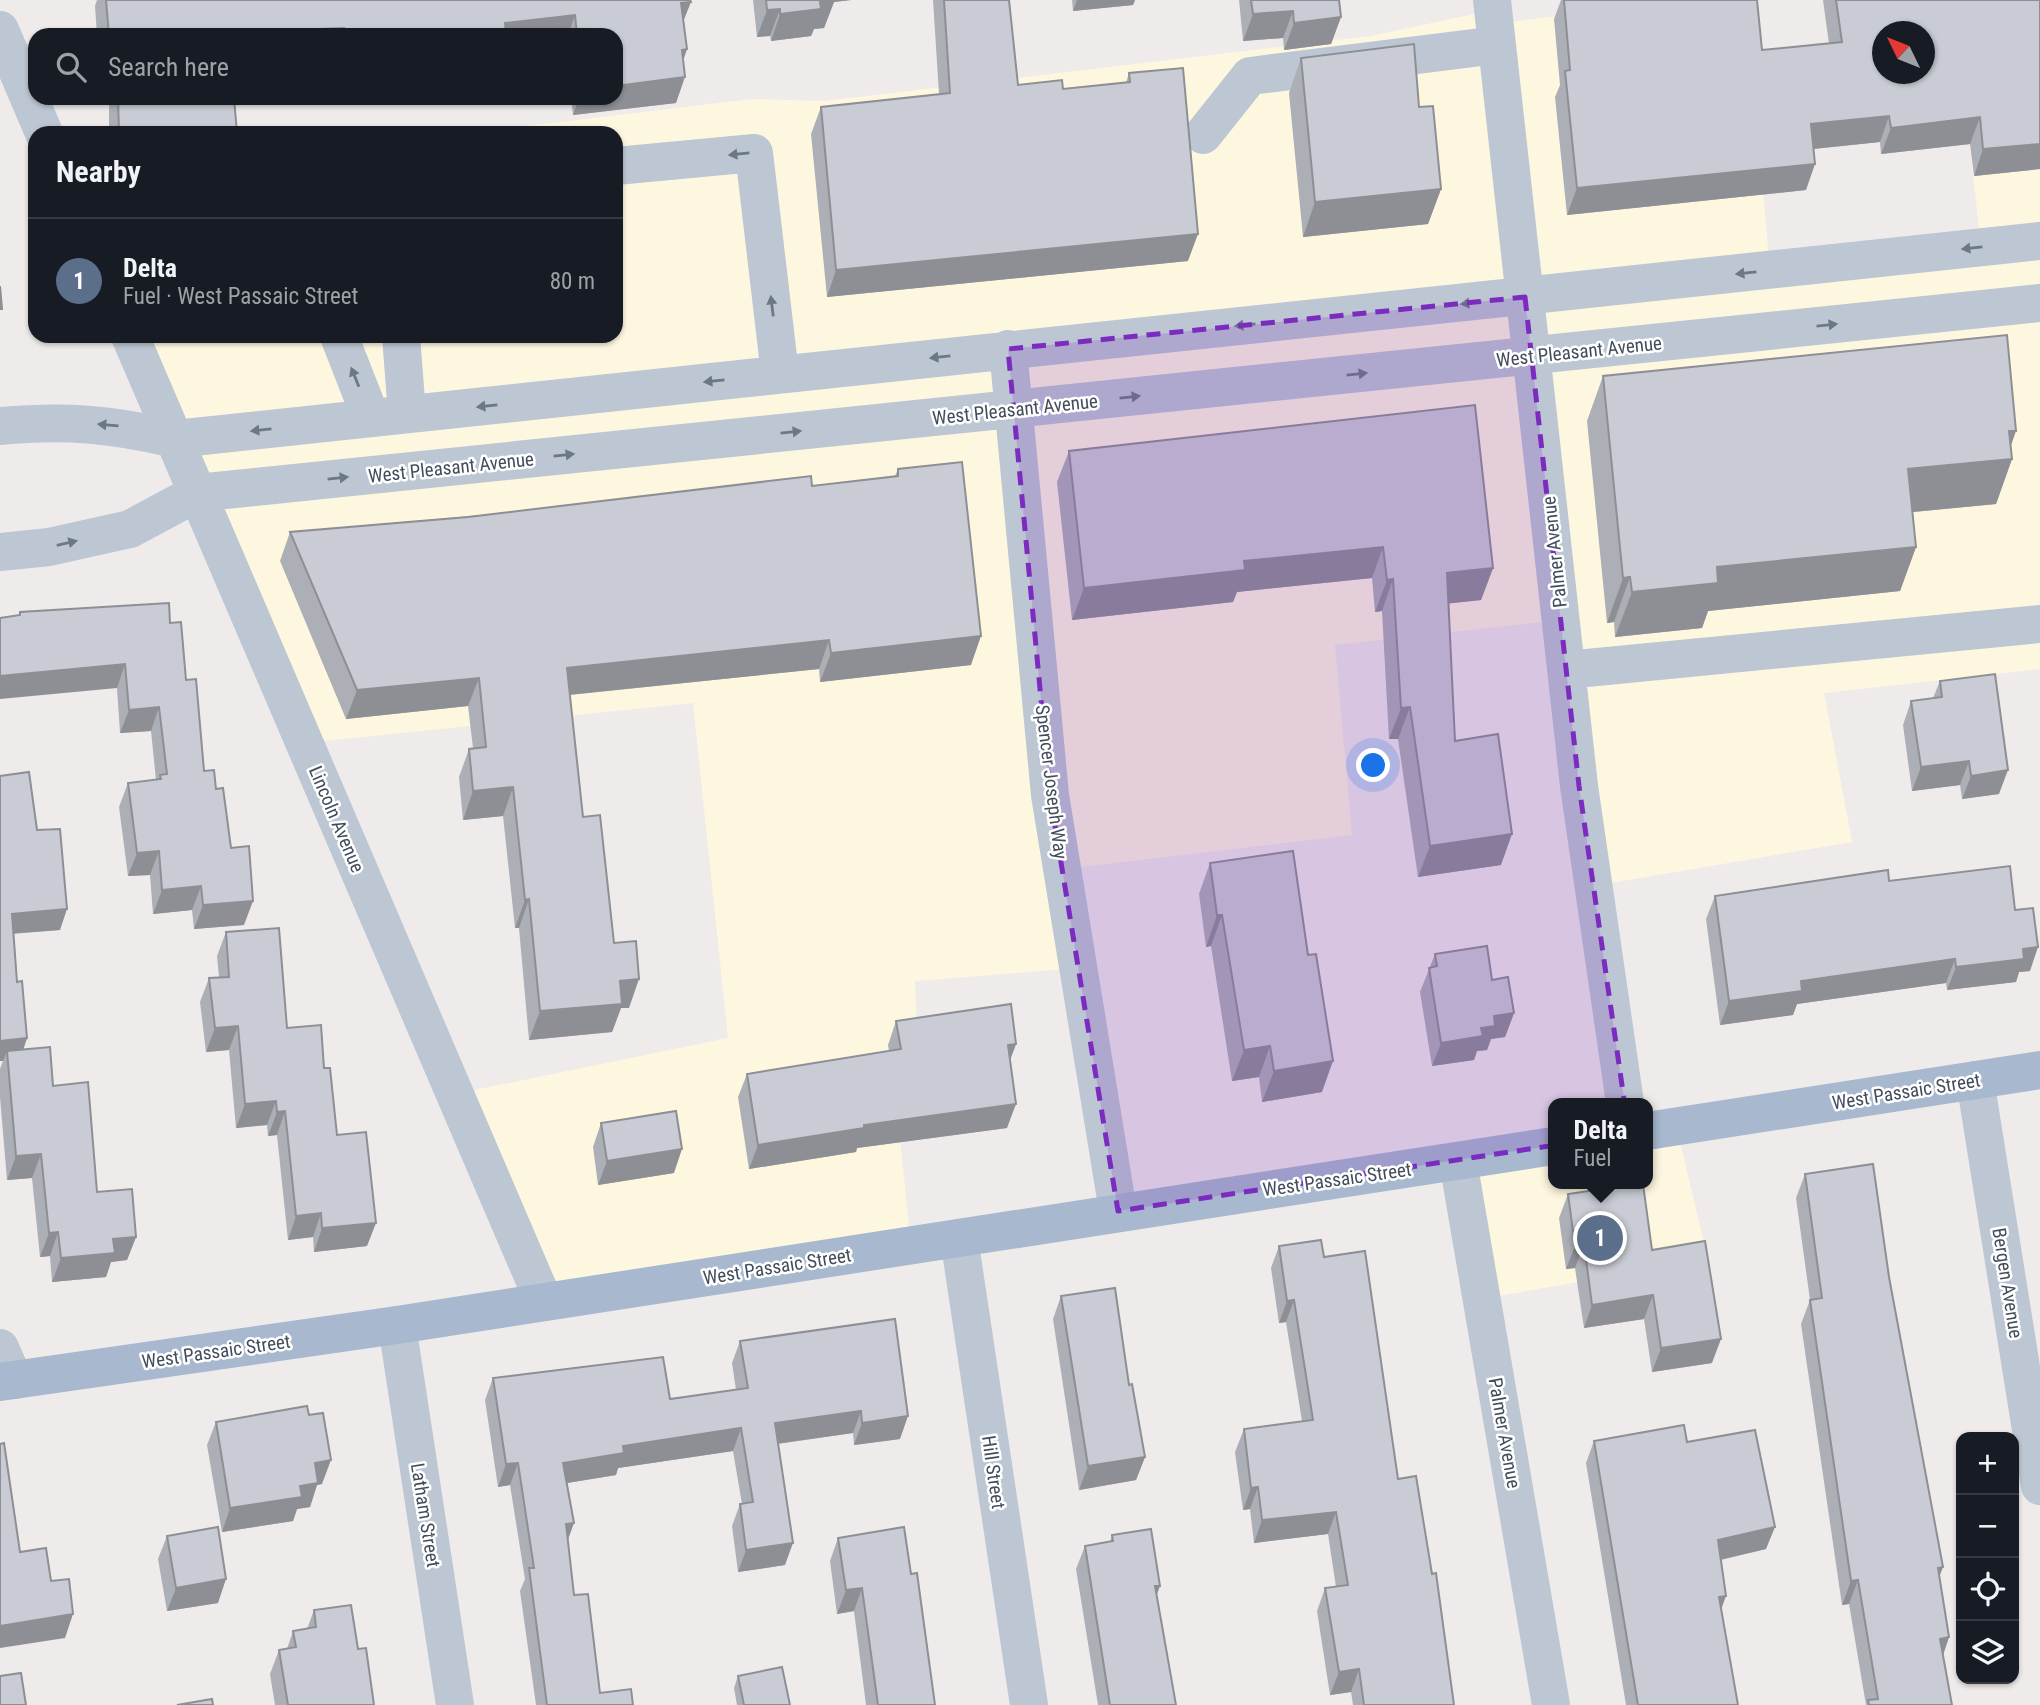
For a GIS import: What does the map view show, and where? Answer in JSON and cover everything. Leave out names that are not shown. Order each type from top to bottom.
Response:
[{"type":"main road","name":"West Passaic Street","points":[[1653,1130],[2040,1070]]},
{"type":"main road","name":"West Passaic Street","points":[[5,1370],[397,1325],[1118,1211],[1548,1147]]},
{"type":"street","name":"Palmer Avenue","points":[[1492,0],[1579,786],[1624,1098]]},
{"type":"street","points":[[0,30],[28,96]]},
{"type":"street","points":[[1203,135],[1251,76],[1497,45]]},
{"type":"street","points":[[32,105],[41,126]]},
{"type":"street","points":[[623,165],[754,153],[780,374]]},
{"type":"street","points":[[0,426],[48,421],[117,425],[175,439],[2040,241]]},
{"type":"street","name":"West Pleasant Avenue","points":[[0,552],[49,547],[130,529],[197,493],[2040,303]]},
{"type":"street","name":"Lincoln Avenue","points":[[143,343],[175,439],[197,493],[544,1302]]},
{"type":"street","points":[[342,343],[389,416]]},
{"type":"street","points":[[389,416],[400,343]]},
{"type":"street","name":"Spencer Joseph Way","points":[[1008,349],[1050,794],[1118,1211]]},
{"type":"street","points":[[1566,670],[2040,624]]},
{"type":"street","name":"Bergen Avenue","points":[[1975,1080],[2040,1486]]},
{"type":"street","name":"Palmer Avenue","points":[[1458,1161],[1551,1705]]},
{"type":"street","name":"Hill Street","points":[[959,1238],[1029,1705]]},
{"type":"street","name":"Latham Street","points":[[397,1325],[455,1705]]},
{"type":"highlighted area","points":[[1525,297],[1579,786],[1629,1134],[1118,1211],[1050,795],[1008,349]]},
{"type":"shaded area","points":[[1682,0],[1746,0],[1770,270],[1981,247],[1954,0],[2040,0],[2040,669],[1824,693],[1852,842],[1593,886],[1561,620],[1335,645],[1352,835],[1063,869],[1079,968],[915,981],[918,1068],[893,1071],[911,1246],[544,1302],[455,1094],[728,1038],[693,703],[304,743],[133,343],[623,343],[623,126],[526,126],[752,99],[825,101],[1371,36],[1493,10],[1495,24]]},
{"type":"shaded area","points":[[1676,1126],[1708,1259],[1482,1299],[1458,1161],[1548,1147],[1548,1189],[1653,1189],[1653,1130]]},
{"type":"building","points":[[106,0],[691,2],[681,3],[687,49],[682,50],[685,77],[623,85],[623,28],[576,28],[575,15],[505,23],[505,28],[108,28]]},
{"type":"building","points":[[766,0],[834,0],[820,2],[821,9],[780,14],[780,9],[767,10]]},
{"type":"building","points":[[944,0],[1009,0],[1018,85],[1062,80],[1063,89],[1130,82],[1129,73],[1183,68],[1198,234],[836,270],[821,107],[950,93]]},
{"type":"building","points":[[1251,0],[1339,0],[1341,17],[1294,23],[1293,11],[1253,14]]},
{"type":"building","points":[[1564,0],[1757,0],[1762,50],[1842,42],[1836,0],[2040,0],[2040,144],[1983,149],[1980,117],[1891,128],[1889,116],[1811,124],[1815,164],[1577,188],[1565,71],[1570,70]]},
{"type":"building","points":[[1414,44],[1419,107],[1433,106],[1441,189],[1315,202],[1301,58]]},
{"type":"building","points":[[118,105],[235,105],[236,126],[119,126]]},
{"type":"building","points":[[2007,335],[2016,431],[2009,431],[2012,459],[1908,469],[1916,547],[1717,567],[1718,583],[1632,592],[1630,577],[1623,578],[1603,376]]},
{"type":"building","points":[[1475,405],[1493,568],[1447,573],[1455,741],[1498,734],[1512,834],[1430,846],[1410,707],[1401,708],[1393,579],[1387,580],[1383,547],[1244,561],[1245,570],[1084,588],[1069,451]]},
{"type":"building","points":[[962,462],[981,636],[831,653],[829,640],[567,668],[583,817],[600,815],[614,943],[636,941],[639,979],[620,981],[622,1004],[540,1011],[529,899],[525,900],[513,787],[473,791],[469,749],[486,747],[479,678],[357,690],[290,532],[468,517],[811,476],[812,486],[898,476],[898,469]]},
{"type":"building","points":[[169,603],[170,623],[181,622],[186,680],[196,679],[204,771],[214,770],[216,789],[223,788],[231,848],[249,846],[253,901],[203,905],[201,886],[162,890],[159,851],[137,853],[128,783],[161,779],[160,775],[167,774],[159,707],[129,710],[125,664],[0,676],[0,618],[20,615],[20,612]]},
{"type":"building","points":[[1995,674],[2008,770],[1971,776],[1969,761],[1921,767],[1911,701],[1942,697],[1940,681]]},
{"type":"building","points":[[29,772],[37,830],[60,829],[67,909],[12,914],[17,982],[22,981],[27,1038],[0,1041],[0,776]]},
{"type":"building","points":[[1293,851],[1308,955],[1316,954],[1333,1061],[1274,1071],[1270,1046],[1244,1050],[1222,915],[1217,915],[1210,863]]},
{"type":"building","points":[[2010,866],[2015,910],[2033,908],[2038,947],[2023,949],[2024,959],[1956,967],[1955,959],[1801,981],[1802,991],[1729,1001],[1715,896],[1888,870],[1889,881]]},
{"type":"building","points":[[279,928],[287,1028],[321,1025],[324,1068],[330,1068],[337,1135],[366,1132],[376,1223],[322,1228],[321,1213],[296,1216],[285,1111],[277,1112],[276,1101],[245,1104],[238,1026],[215,1028],[209,978],[229,977],[226,932]]},
{"type":"building","points":[[1487,946],[1492,980],[1508,977],[1514,1013],[1494,1016],[1495,1026],[1481,1028],[1483,1036],[1441,1043],[1429,968],[1437,966],[1435,954]]},
{"type":"building","points":[[1011,1004],[1016,1044],[1008,1045],[1016,1104],[864,1125],[864,1128],[758,1145],[747,1074],[901,1049],[896,1021]]},
{"type":"building","points":[[50,1047],[53,1086],[88,1082],[97,1192],[132,1189],[136,1237],[113,1239],[115,1253],[61,1258],[58,1232],[49,1233],[41,1154],[16,1156],[7,1051]]},
{"type":"building","points":[[676,1111],[682,1149],[607,1161],[601,1123]]},
{"type":"building","points":[[1873,1164],[1889,1277],[1943,1567],[1938,1568],[1949,1637],[1940,1639],[1952,1705],[1869,1705],[1868,1700],[1878,1699],[1858,1580],[1851,1581],[1810,1300],[1822,1298],[1805,1174]]},
{"type":"building","points":[[1602,1189],[1644,1189],[1652,1250],[1705,1241],[1721,1339],[1661,1348],[1653,1295],[1592,1305],[1584,1244],[1575,1246],[1568,1194]]},
{"type":"building","points":[[1321,1240],[1324,1257],[1365,1251],[1398,1479],[1416,1476],[1432,1574],[1436,1573],[1454,1705],[1364,1705],[1359,1669],[1339,1672],[1325,1588],[1348,1585],[1336,1512],[1262,1520],[1258,1487],[1251,1488],[1244,1429],[1313,1420],[1294,1300],[1287,1301],[1279,1246]]},
{"type":"building","points":[[1115,1288],[1129,1385],[1132,1384],[1145,1457],[1088,1466],[1061,1296]]},
{"type":"building","points":[[895,1319],[908,1416],[862,1423],[861,1411],[775,1423],[793,1543],[746,1550],[740,1504],[753,1502],[741,1428],[623,1446],[624,1453],[563,1463],[574,1523],[566,1524],[574,1595],[588,1594],[600,1693],[631,1689],[633,1705],[547,1705],[529,1568],[534,1568],[518,1463],[506,1464],[493,1378],[663,1357],[670,1399],[748,1388],[740,1341]]},
{"type":"building","points":[[307,1406],[309,1415],[323,1413],[331,1460],[315,1463],[318,1483],[300,1486],[302,1497],[230,1508],[216,1422]]},
{"type":"building","points":[[1684,1425],[1687,1442],[1755,1430],[1775,1527],[1718,1540],[1726,1596],[1719,1597],[1738,1705],[1638,1705],[1594,1441]]},
{"type":"building","points":[[4,1443],[20,1552],[46,1548],[51,1581],[69,1579],[73,1614],[0,1626],[0,1444]]},
{"type":"building","points":[[218,1527],[226,1579],[176,1588],[167,1536]]},
{"type":"building","points":[[904,1527],[911,1574],[917,1573],[935,1705],[878,1705],[862,1588],[846,1590],[838,1538]]},
{"type":"building","points":[[1151,1529],[1160,1586],[1155,1586],[1176,1705],[1110,1705],[1085,1546],[1113,1541],[1112,1535]]},
{"type":"building","points":[[351,1605],[358,1649],[366,1648],[374,1705],[288,1705],[279,1650],[296,1647],[293,1631],[316,1627],[314,1610]]},
{"type":"building","points":[[782,1667],[790,1705],[744,1705],[738,1676]]},
{"type":"building","points":[[21,1673],[26,1705],[0,1705],[0,1676]]},
{"type":"building","points":[[212,1699],[213,1705],[177,1705]]},
{"type":"place","name":"Delta","points":[[1600,1238]]}]
